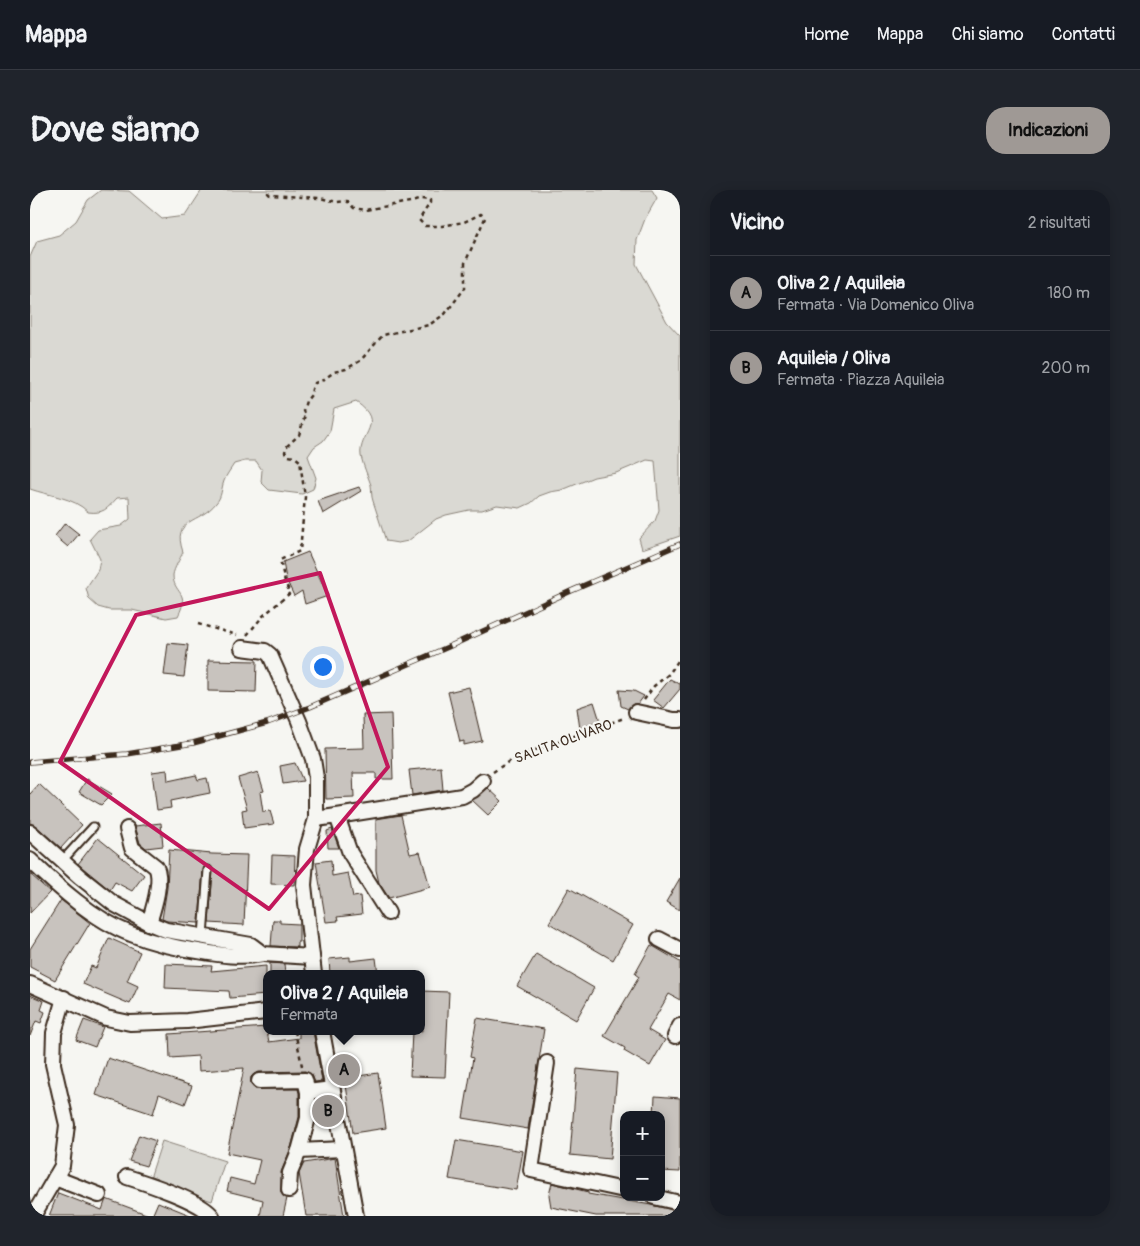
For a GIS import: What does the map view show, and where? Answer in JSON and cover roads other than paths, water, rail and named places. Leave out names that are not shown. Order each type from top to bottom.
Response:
[{"type":"street","points":[[242,640],[270,655],[313,759],[316,778],[316,819],[307,849],[304,885],[314,970]]},
{"type":"street","points":[[636,712],[680,720]]},
{"type":"street","points":[[316,819],[462,796],[473,790],[483,781]]},
{"type":"street","points":[[337,816],[350,853],[388,913]]},
{"type":"street","points":[[127,828],[132,848],[156,867],[159,872],[156,901],[149,923]]},
{"type":"street","points":[[30,832],[62,862],[114,904],[149,923],[166,930],[251,945],[263,954]]},
{"type":"street","points":[[30,843],[69,879],[110,910],[137,923],[144,925],[149,923]]},
{"type":"street","points":[[30,860],[57,886],[105,921],[130,934],[182,949],[226,956],[241,957],[263,954],[312,957]]},
{"type":"street","points":[[659,939],[680,950]]},
{"type":"street","points":[[30,984],[106,1018],[130,1023],[187,1021],[263,1012]]},
{"type":"street","points":[[33,1216],[62,1166],[67,1125],[53,1064],[54,1033],[64,998]]},
{"type":"street","points":[[323,1035],[356,1216]]},
{"type":"street","points":[[548,1063],[531,1170],[620,1189]]},
{"type":"street","points":[[259,1081],[332,1090]]},
{"type":"street","points":[[289,1190],[290,1173],[299,1151],[308,1118],[307,1086]]},
{"type":"street","points":[[299,1151],[343,1149]]},
{"type":"street","points":[[127,1177],[189,1200],[210,1212],[212,1216]]},
{"type":"street","points":[[55,1178],[99,1196]]},
{"type":"street","points":[[665,1200],[680,1203]]},
{"type":"lane","points":[[62,862],[93,827]]},
{"type":"lane","points":[[203,936],[208,870]]},
{"type":"railway","points":[[30,762],[127,754],[193,743],[267,723],[310,707],[680,544]]},
{"type":"place","name":"Oliva 2 / Aquileia","points":[[344,1070]]},
{"type":"place","name":"Aquileia / Oliva","points":[[328,1111]]}]
